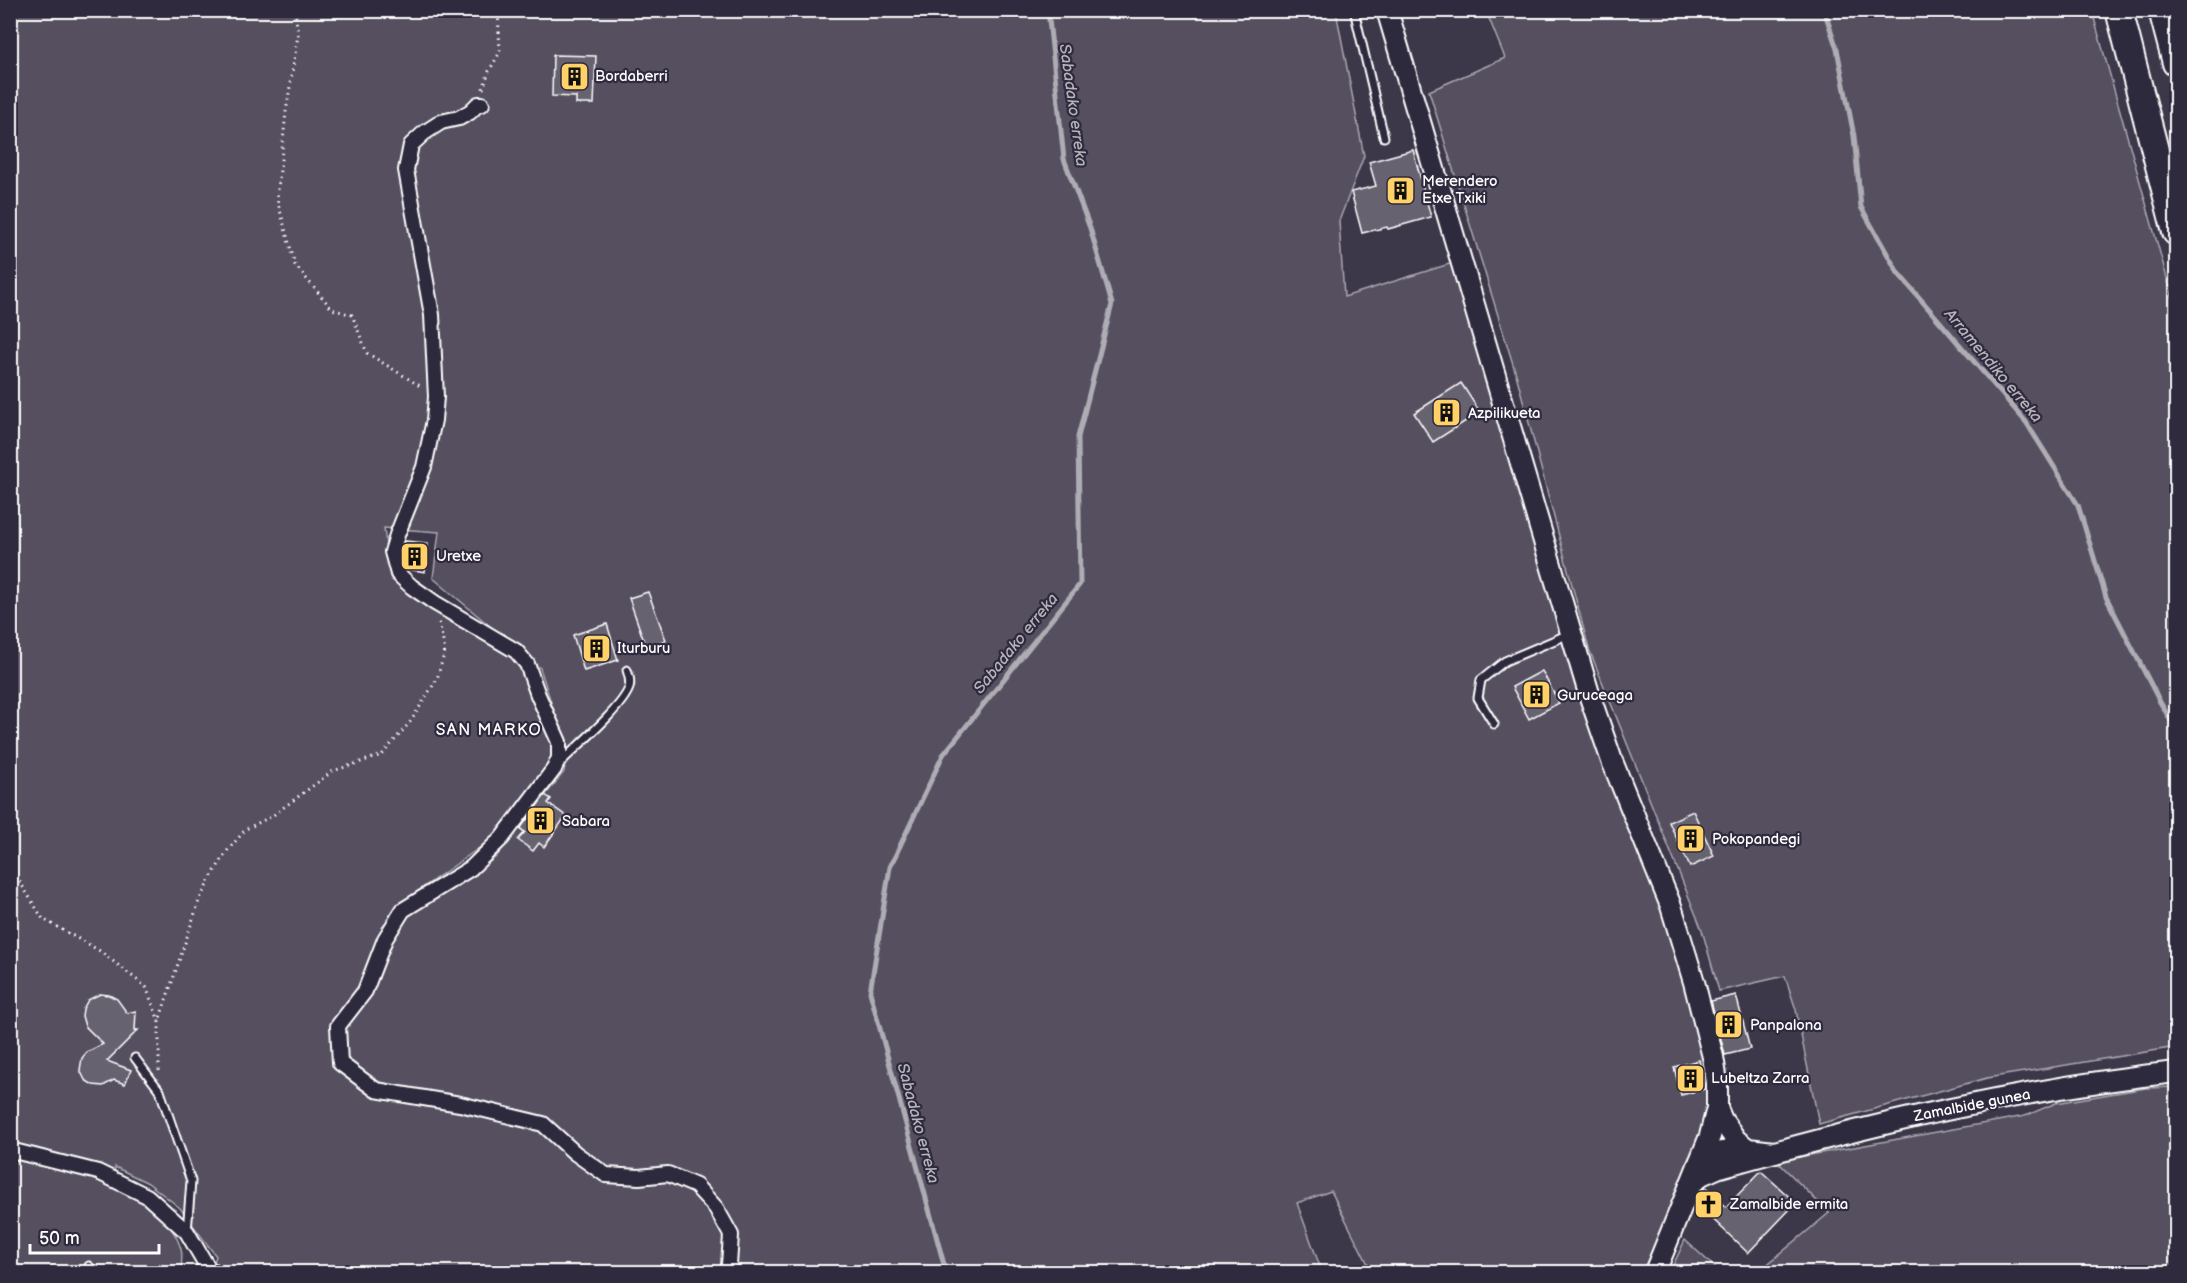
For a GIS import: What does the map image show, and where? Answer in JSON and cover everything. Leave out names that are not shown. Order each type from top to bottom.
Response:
[{"type":"highway","points":[[2119,10],[2176,232]]},
{"type":"highway","points":[[2162,10],[2176,63]]},
{"type":"street","points":[[1388,10],[1571,633],[1612,761],[1671,906],[1713,1057],[1718,1082],[1717,1108],[1710,1136],[1655,1272]]},
{"type":"street","points":[[480,104],[459,118],[441,122],[424,133],[411,146],[406,170],[432,315],[436,397],[434,420],[424,467],[392,552],[398,574],[435,603],[516,651],[527,664],[559,742],[559,758],[554,769],[502,838],[471,868],[403,910],[385,939],[365,991],[338,1026],[340,1063],[376,1090],[460,1104],[543,1124],[575,1153],[606,1175],[639,1177],[668,1174],[696,1186],[716,1208],[731,1235],[727,1272]]},
{"type":"street","name":"Zamalbide gunea","points":[[1690,1185],[1708,1171],[1862,1128],[1980,1102],[2175,1073]]},
{"type":"street","points":[[1717,1108],[1728,1131],[1748,1149]]},
{"type":"street","points":[[1699,1163],[1715,1153],[1748,1149],[1774,1152]]},
{"type":"street","points":[[10,1150],[98,1172],[147,1196],[187,1232],[210,1271]]},
{"type":"lane","points":[[1354,10],[1384,137]]},
{"type":"lane","points":[[1494,724],[1478,698],[1481,680],[1505,661],[1571,633]]},
{"type":"lane","points":[[554,769],[613,711],[628,691],[630,679],[627,670]]},
{"type":"lane","points":[[135,1058],[160,1091],[190,1181],[187,1232]]},
{"type":"path","points":[[10,17],[13,10]]},
{"type":"path","points":[[295,10],[298,35],[286,112],[277,199],[295,265],[332,309],[352,315],[367,353],[436,397]]},
{"type":"path","points":[[480,104],[489,71],[500,52],[498,10]]},
{"type":"path","points":[[159,1022],[200,901],[216,869],[246,829],[272,816],[333,771],[382,755],[411,721],[437,679],[446,651],[435,603]]},
{"type":"path","points":[[10,866],[43,919],[100,951],[146,987],[159,1022],[160,1091]]},
{"type":"shaded area","points":[[10,11],[1336,11],[1364,156],[1339,221],[1344,297],[1459,261],[1568,660],[1607,769],[1684,960],[1711,1098],[1694,1160],[1642,1272],[1372,1272],[1331,1191],[1297,1203],[1322,1272],[211,1272],[216,1256],[180,1208],[148,1183],[115,1167],[113,1186],[145,1203],[170,1227],[181,1249],[181,1272],[11,1272]],"holes":[[[384,528],[439,532],[433,578],[540,668],[567,752],[564,772],[496,857],[461,884],[435,894],[403,916],[408,898],[489,841],[535,789],[550,765],[552,745],[520,661],[478,631],[460,626],[435,603],[390,577]]]},
{"type":"shaded area","points":[[1486,11],[2092,11],[2176,310],[2176,1047],[1987,1078],[1819,1124],[1796,1010],[1785,976],[1719,991],[1702,930],[1589,649],[1516,374],[1429,91],[1505,58]]},
{"type":"shaded area","points":[[2176,1087],[2176,1272],[1758,1272],[1829,1213],[1777,1161],[2025,1116],[2056,1103],[2146,1088]]},
{"type":"shaded area","points":[[1685,1240],[1720,1272],[1670,1272]]},
{"type":"building","name":"Bordaberri","points":[[553,55],[596,56],[594,104],[576,104],[576,97],[552,96]]},
{"type":"building","name":"Merendero Etxe Txiki","points":[[1413,150],[1431,217],[1388,229],[1387,227],[1362,233],[1351,192],[1376,186],[1369,162]]},
{"type":"building","name":"Azpilikueta","points":[[1461,383],[1480,412],[1433,442],[1414,413]]},
{"type":"building","name":"Uretxe","points":[[405,541],[428,543],[425,572],[406,569],[402,556]]},
{"type":"building","points":[[648,592],[666,640],[646,647],[629,598]]},
{"type":"building","name":"Iturburu","points":[[607,624],[618,660],[584,671],[573,635]]},
{"type":"building","name":"Guruceaga","points":[[1542,671],[1559,703],[1529,719],[1512,687]]},
{"type":"building","name":"Sabara","points":[[545,795],[551,799],[548,803],[566,816],[544,847],[539,843],[533,851],[518,840],[525,832],[520,829]]},
{"type":"building","name":"Pokopandegi","points":[[1693,811],[1714,856],[1690,867],[1669,822]]},
{"type":"building","points":[[100,994],[117,999],[127,1013],[136,1011],[135,1030],[138,1030],[107,1061],[131,1070],[125,1084],[114,1080],[103,1086],[93,1085],[85,1080],[80,1070],[82,1058],[87,1052],[103,1044],[85,1026],[82,1016],[88,1000]]},
{"type":"building","name":"Panpalona","points":[[1736,995],[1750,1049],[1725,1055],[1711,1001]]},
{"type":"building","name":"Lubeltza Zarra","points":[[1699,1060],[1705,1089],[1681,1095],[1674,1067]]},
{"type":"building","points":[[1761,1171],[1796,1203],[1748,1253],[1696,1203],[1705,1187],[1726,1207]]},
{"type":"waterway","name":"Sabadako erreka","points":[[946,1272],[870,992],[890,867],[943,755],[1080,584],[1078,437],[1112,304],[1090,228],[1064,159],[1048,10]]},
{"type":"waterway","name":"Arramendiko erreka","points":[[1824,10],[1837,49],[1854,136],[1861,207],[1898,273],[2026,422],[2078,505],[2106,597],[2176,729]]},
{"type":"place","name":"Bordaberri","points":[[574,76]]},
{"type":"place","name":"Merendero Etxe Txiki","points":[[1401,190]]},
{"type":"place","name":"Azpilikueta","points":[[1447,413]]},
{"type":"place","name":"Uretxe","points":[[415,556]]},
{"type":"place","name":"Iturburu","points":[[596,648]]},
{"type":"place","name":"Guruceaga","points":[[1536,695]]},
{"type":"place","name":"Sabara","points":[[541,821]]},
{"type":"place","name":"Pokopandegi","points":[[1691,839]]},
{"type":"place","name":"Panpalona","points":[[1729,1025]]},
{"type":"place","name":"Lubeltza Zarra","points":[[1690,1078]]},
{"type":"place","name":"Zamalbide ermita","points":[[1709,1204]]},
{"type":"district","name":"SAN MARKO","points":[[489,729]]}]
